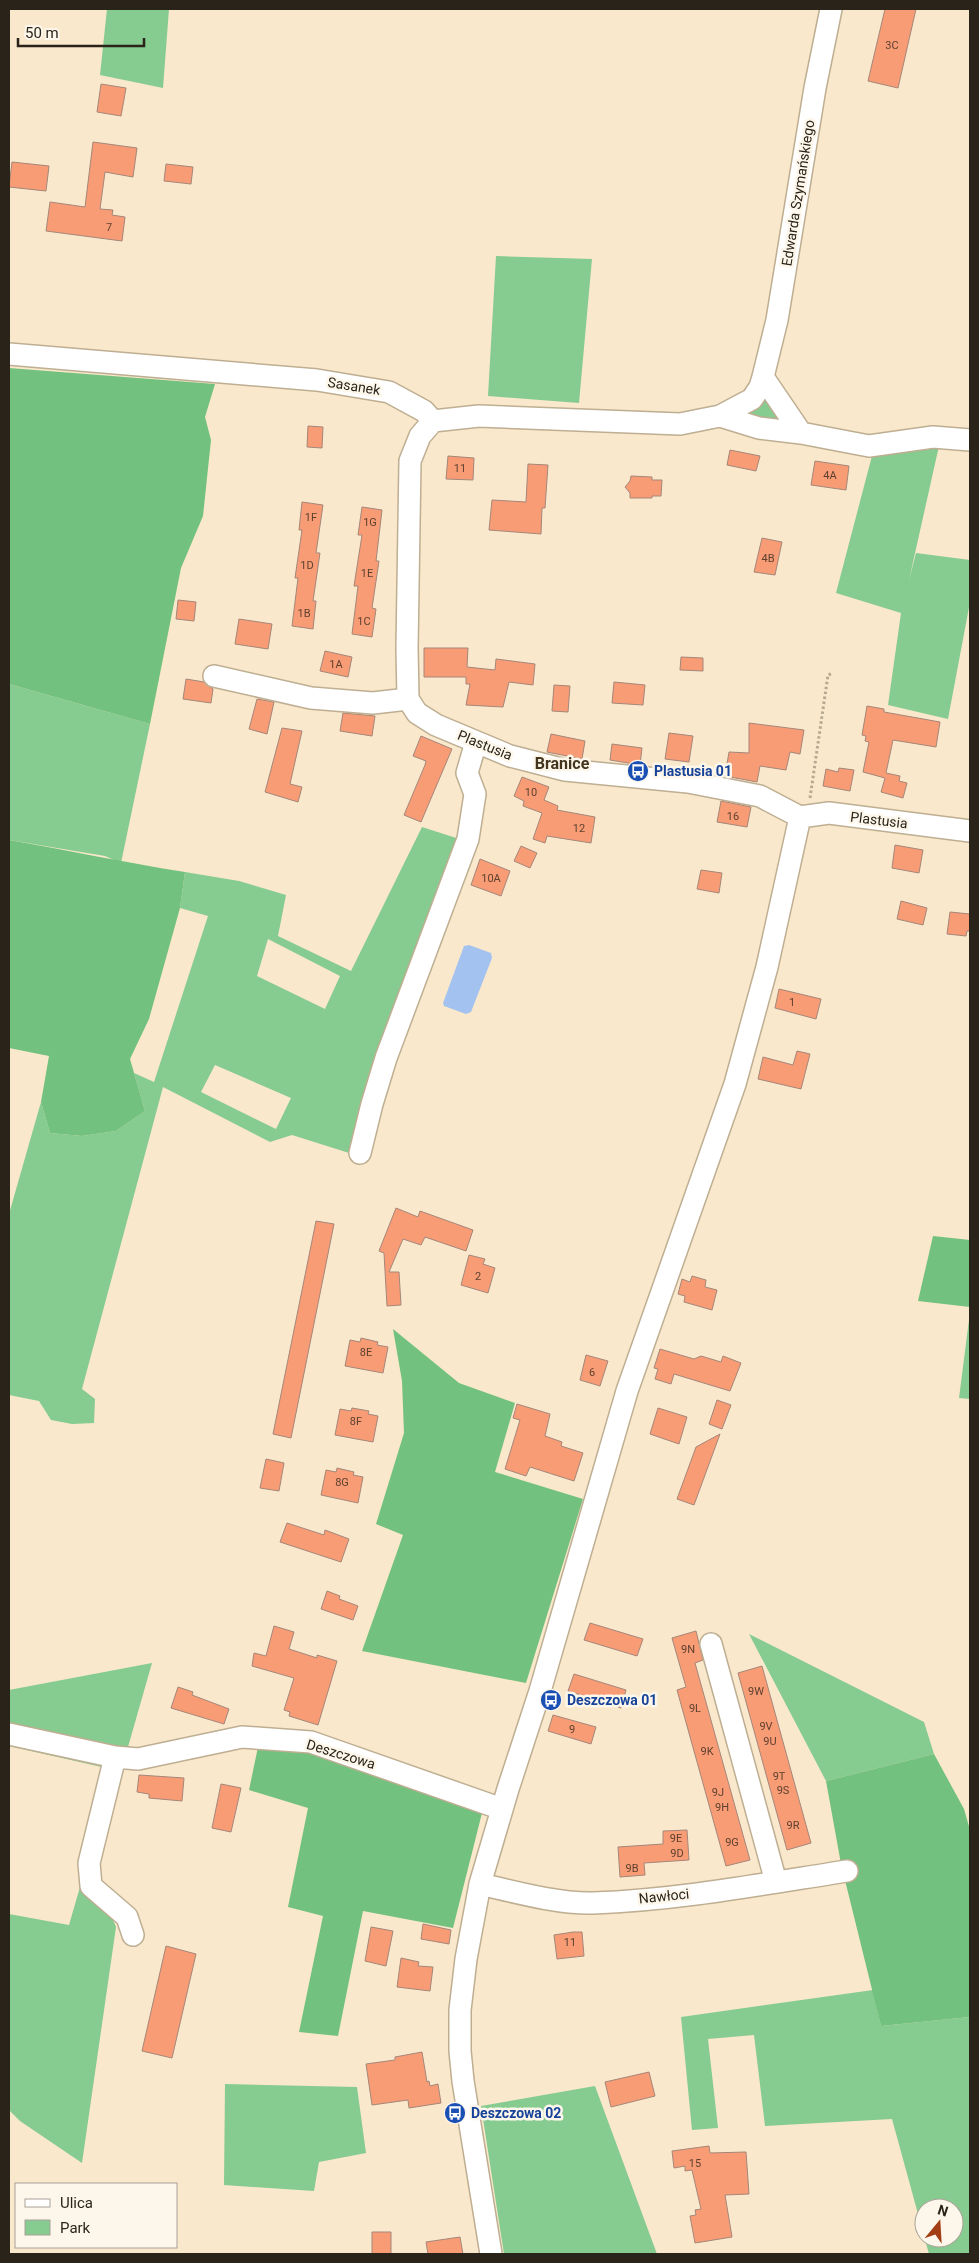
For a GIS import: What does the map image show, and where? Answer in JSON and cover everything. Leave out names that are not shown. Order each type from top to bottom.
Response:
[{"type":"street","name":"Edwarda Szymańskiego","points":[[720,416],[752,399],[760,387],[763,377],[777,320],[813,98],[831,9]]},
{"type":"street","name":"Sasanek","points":[[9,354],[317,380],[389,392],[424,411],[433,421]]},
{"type":"street","points":[[763,377],[801,433]]},
{"type":"street","points":[[214,676],[311,698],[373,703],[408,700],[410,461],[420,436],[433,421],[479,416],[680,424],[720,416],[759,428],[801,433],[869,446],[933,437],[970,440]]},
{"type":"street","name":"Plastusia","points":[[408,700],[417,713],[476,742],[510,756],[565,770],[688,782],[760,796],[800,817],[829,813],[970,831]]},
{"type":"street","points":[[360,1153],[386,1058],[468,840],[475,794],[467,773],[476,742]]},
{"type":"street","points":[[491,2254],[462,2081],[460,2052],[461,2001],[480,1884],[540,1691],[627,1391],[735,1084],[767,967],[800,817]]},
{"type":"street","points":[[711,1644],[776,1882]]},
{"type":"street","name":"Deszczowa","points":[[9,1734],[115,1757],[138,1758],[242,1737],[310,1742],[502,1809]]},
{"type":"street","points":[[115,1757],[89,1863],[91,1886],[127,1917],[133,1935]]},
{"type":"street","name":"Nawłoci","points":[[480,1884],[537,1896],[592,1903],[660,1898],[847,1871]]},
{"type":"path","points":[[812,792],[828,675],[833,673]]},
{"type":"green space","points":[[107,9],[169,9],[163,88],[100,75]]},
{"type":"green space","points":[[496,256],[592,259],[579,403],[488,396]]},
{"type":"green space","points":[[9,368],[215,384],[205,417],[211,440],[203,516],[181,568],[150,724],[9,684]]},
{"type":"green space","points":[[763,390],[781,408],[780,426],[760,423],[747,413]]},
{"type":"green space","points":[[939,446],[909,580],[916,553],[970,560],[970,602],[948,719],[888,705],[901,613],[836,593],[873,452]]},
{"type":"green space","points":[[9,684],[150,724],[121,863],[105,856],[9,840]]},
{"type":"green space","points":[[422,827],[475,844],[387,1079],[365,1158],[292,1135],[270,1142],[163,1087],[82,1389],[95,1399],[94,1423],[72,1424],[51,1420],[39,1401],[9,1395],[9,1214],[41,1102],[50,1133],[82,1136],[116,1131],[145,1111],[134,1073],[154,1082],[208,916],[180,908],[185,872],[239,881],[286,895],[278,936],[351,971]],"holes":[[[268,939],[340,976],[325,1009],[257,976]],[[215,1065],[291,1098],[276,1129],[201,1092]]]},
{"type":"green space","points":[[9,840],[185,872],[180,908],[149,1019],[130,1059],[145,1111],[116,1131],[82,1136],[50,1133],[41,1102],[49,1056],[9,1048]]},
{"type":"green space","points":[[933,1236],[970,1240],[970,1307],[918,1301]]},
{"type":"green space","points":[[970,1312],[970,1399],[959,1398]]},
{"type":"green space","points":[[393,1329],[459,1383],[515,1403],[495,1472],[583,1499],[526,1683],[362,1651],[403,1535],[376,1524],[404,1433],[402,1381]]},
{"type":"green space","points":[[749,1634],[924,1722],[934,1754],[826,1781]]},
{"type":"green space","points":[[152,1663],[126,1754],[106,1768],[9,1746],[9,1690]]},
{"type":"green space","points":[[258,1747],[314,1748],[482,1813],[453,1928],[363,1911],[338,2036],[299,2032],[323,1916],[288,1907],[308,1808],[249,1790]]},
{"type":"green space","points":[[934,1754],[964,1809],[970,1830],[970,2017],[881,2026],[841,1864],[826,1781]]},
{"type":"green space","points":[[80,1887],[110,1912],[116,1927],[82,2163],[20,2121],[9,2110],[9,1914],[69,1925]]},
{"type":"green space","points":[[873,1990],[881,2026],[970,2017],[970,2254],[929,2254],[928,2248],[964,2248],[964,2198],[914,2199],[892,2119],[765,2126],[754,2035],[708,2039],[718,2128],[692,2130],[681,2017]]},
{"type":"green space","points":[[225,2084],[357,2087],[366,2153],[319,2162],[314,2191],[224,2185]]},
{"type":"green space","points":[[595,2086],[657,2254],[504,2254],[481,2106]]},
{"type":"water","points":[[469,945],[491,953],[492,958],[471,1012],[466,1014],[444,1006],[443,1003],[464,946]]},
{"type":"building","points":[[885,9],[916,9],[898,88],[868,81]]},
{"type":"building","points":[[101,84],[126,88],[121,116],[97,112]]},
{"type":"building","points":[[93,142],[137,148],[133,177],[105,172],[100,209],[113,210],[112,215],[125,217],[122,241],[46,231],[50,202],[85,207]]},
{"type":"building","points":[[12,162],[49,166],[46,191],[9,187]]},
{"type":"building","points":[[166,164],[193,167],[191,184],[164,181]]},
{"type":"building","points":[[308,426],[323,427],[322,448],[307,447]]},
{"type":"building","points":[[730,450],[760,456],[756,471],[727,465]]},
{"type":"building","points":[[448,456],[474,458],[473,480],[446,479]]},
{"type":"building","points":[[815,461],[849,466],[846,490],[811,485]]},
{"type":"building","points":[[528,464],[548,465],[545,508],[542,508],[541,534],[489,530],[492,500],[526,502]]},
{"type":"building","points":[[631,476],[652,477],[652,480],[662,480],[661,496],[630,498],[630,493],[625,487],[630,481]]},
{"type":"building","points":[[302,502],[323,505],[316,553],[320,553],[313,601],[316,601],[313,629],[292,626],[298,578],[295,578],[302,530],[299,530]]},
{"type":"building","points":[[362,507],[382,510],[376,561],[379,561],[372,608],[376,609],[372,637],[352,634],[358,586],[354,586],[362,535],[358,535]]},
{"type":"building","points":[[762,538],[782,542],[775,575],[754,572]]},
{"type":"building","points":[[178,600],[196,602],[194,621],[176,619]]},
{"type":"building","points":[[239,619],[272,624],[268,649],[235,644]]},
{"type":"building","points":[[424,648],[468,648],[467,667],[495,670],[496,659],[535,664],[533,685],[509,682],[503,707],[466,705],[470,684],[466,684],[466,677],[424,677]]},
{"type":"building","points":[[325,651],[352,657],[348,677],[320,671]]},
{"type":"building","points":[[681,657],[703,658],[703,671],[680,670]]},
{"type":"building","points":[[186,679],[204,682],[213,689],[211,703],[183,699]]},
{"type":"building","points":[[614,682],[645,685],[643,705],[612,703]]},
{"type":"building","points":[[554,685],[570,686],[568,712],[552,711]]},
{"type":"building","points":[[257,699],[274,702],[267,734],[249,729]]},
{"type":"building","points":[[867,706],[884,709],[884,712],[940,722],[936,747],[893,740],[886,773],[900,776],[899,781],[907,783],[903,798],[881,792],[885,778],[863,772],[869,742],[865,741],[866,736],[862,735]]},
{"type":"building","points":[[343,713],[375,716],[372,736],[340,731]]},
{"type":"building","points":[[749,723],[804,730],[800,754],[790,752],[786,770],[760,766],[757,782],[725,776],[729,752],[749,753]]},
{"type":"building","points":[[282,728],[302,731],[290,784],[302,787],[298,802],[265,792]]},
{"type":"building","points":[[669,733],[693,736],[689,762],[665,759]]},
{"type":"building","points":[[551,734],[585,741],[582,759],[547,752]]},
{"type":"building","points":[[421,736],[452,749],[421,822],[404,815],[426,761],[413,756]]},
{"type":"building","points":[[612,744],[642,748],[640,765],[610,760]]},
{"type":"building","points":[[839,768],[854,770],[850,791],[823,786],[826,769],[838,772]]},
{"type":"building","points":[[522,777],[549,787],[544,800],[558,806],[557,810],[595,817],[591,843],[547,836],[545,843],[533,839],[542,813],[523,806],[524,801],[514,796]]},
{"type":"building","points":[[721,801],[751,807],[747,827],[717,822]]},
{"type":"building","points":[[895,845],[923,850],[919,873],[892,868]]},
{"type":"building","points":[[521,846],[537,853],[530,868],[514,861]]},
{"type":"building","points":[[480,859],[510,871],[501,896],[471,885]]},
{"type":"building","points":[[701,870],[722,873],[719,893],[697,889]]},
{"type":"building","points":[[901,901],[927,908],[923,925],[897,919]]},
{"type":"building","points":[[950,912],[970,914],[970,931],[967,931],[966,936],[947,934]]},
{"type":"building","points":[[779,989],[821,999],[816,1019],[775,1008]]},
{"type":"building","points":[[797,1051],[810,1054],[801,1089],[758,1079],[763,1057],[793,1065]]},
{"type":"building","points":[[396,1208],[418,1217],[420,1211],[473,1230],[466,1251],[425,1237],[421,1245],[403,1239],[389,1272],[399,1272],[401,1305],[387,1306],[384,1253],[379,1251]]},
{"type":"building","points":[[316,1221],[334,1224],[291,1438],[273,1434]]},
{"type":"building","points":[[469,1255],[485,1259],[483,1264],[495,1268],[488,1293],[461,1285]]},
{"type":"building","points":[[692,1276],[706,1280],[705,1287],[717,1290],[712,1310],[684,1302],[685,1296],[678,1294],[682,1279],[690,1282]]},
{"type":"building","points":[[361,1338],[378,1342],[377,1345],[388,1347],[383,1373],[345,1366],[350,1340],[360,1342]]},
{"type":"building","points":[[660,1349],[694,1359],[701,1356],[721,1362],[723,1356],[741,1363],[730,1391],[674,1374],[671,1384],[655,1379],[658,1369],[654,1368]]},
{"type":"building","points":[[586,1355],[608,1361],[600,1386],[580,1380]]},
{"type":"building","points":[[717,1400],[731,1405],[722,1429],[709,1424]]},
{"type":"building","points":[[517,1404],[550,1414],[545,1436],[562,1442],[561,1446],[583,1453],[574,1481],[530,1467],[526,1476],[505,1469],[520,1420],[513,1418]]},
{"type":"building","points":[[352,1408],[369,1411],[368,1414],[378,1416],[373,1442],[335,1435],[340,1409],[351,1411]]},
{"type":"building","points":[[658,1408],[687,1417],[679,1444],[650,1434]]},
{"type":"building","points":[[720,1434],[694,1505],[677,1499],[696,1447]]},
{"type":"building","points":[[266,1459],[284,1463],[279,1491],[260,1488]]},
{"type":"building","points":[[337,1468],[354,1472],[353,1475],[363,1477],[358,1503],[321,1495],[326,1470],[336,1472]]},
{"type":"building","points":[[287,1523],[324,1535],[325,1530],[349,1539],[341,1562],[280,1542]]},
{"type":"building","points":[[327,1591],[340,1596],[339,1599],[358,1606],[353,1620],[321,1609]]},
{"type":"building","points":[[590,1623],[643,1639],[637,1656],[584,1640]]},
{"type":"building","points":[[274,1626],[294,1632],[289,1649],[317,1658],[317,1655],[337,1661],[318,1725],[289,1716],[290,1712],[284,1710],[294,1678],[252,1666],[254,1653],[266,1656]]},
{"type":"building","points":[[696,1631],[703,1660],[695,1663],[750,1860],[726,1866],[677,1690],[686,1687],[672,1638]]},
{"type":"building","points":[[762,1666],[811,1843],[787,1850],[738,1673]]},
{"type":"building","points":[[574,1674],[626,1690],[621,1708],[568,1691]]},
{"type":"building","points":[[178,1687],[193,1692],[192,1695],[229,1709],[224,1724],[171,1708]]},
{"type":"building","points":[[553,1715],[596,1727],[591,1744],[548,1731]]},
{"type":"building","points":[[139,1775],[184,1778],[182,1801],[149,1798],[149,1794],[137,1792]]},
{"type":"building","points":[[221,1784],[241,1788],[231,1832],[212,1828]]},
{"type":"building","points":[[687,1830],[689,1860],[644,1863],[645,1875],[620,1877],[618,1847],[663,1844],[663,1831]]},
{"type":"building","points":[[423,1924],[451,1930],[449,1944],[421,1939]]},
{"type":"building","points":[[371,1927],[393,1931],[386,1966],[365,1961]]},
{"type":"building","points":[[582,1932],[584,1956],[557,1959],[554,1935]]},
{"type":"building","points":[[166,1946],[196,1954],[172,2058],[142,2051]]},
{"type":"building","points":[[401,1958],[419,1962],[418,1966],[433,1967],[430,1991],[397,1987]]},
{"type":"building","points":[[422,2052],[427,2082],[429,2081],[430,2086],[438,2084],[441,2103],[409,2108],[408,2100],[372,2105],[366,2064],[395,2060],[395,2057]]},
{"type":"building","points":[[649,2072],[655,2096],[611,2107],[605,2082]]},
{"type":"building","points":[[709,2146],[710,2153],[746,2152],[749,2194],[725,2195],[732,2237],[695,2243],[690,2216],[696,2215],[695,2210],[701,2209],[692,2170],[685,2171],[685,2166],[674,2168],[672,2151]]},
{"type":"building","points":[[372,2232],[391,2232],[391,2254],[372,2254]]},
{"type":"building","points":[[460,2237],[463,2254],[428,2254],[426,2242]]},
{"type":"place","name":"Plastusia 01","points":[[638,771]]},
{"type":"place","name":"Deszczowa 01","points":[[551,1700]]},
{"type":"place","name":"Deszczowa 02","points":[[455,2113]]},
{"type":"district","name":"Branice","points":[[562,763]]}]
